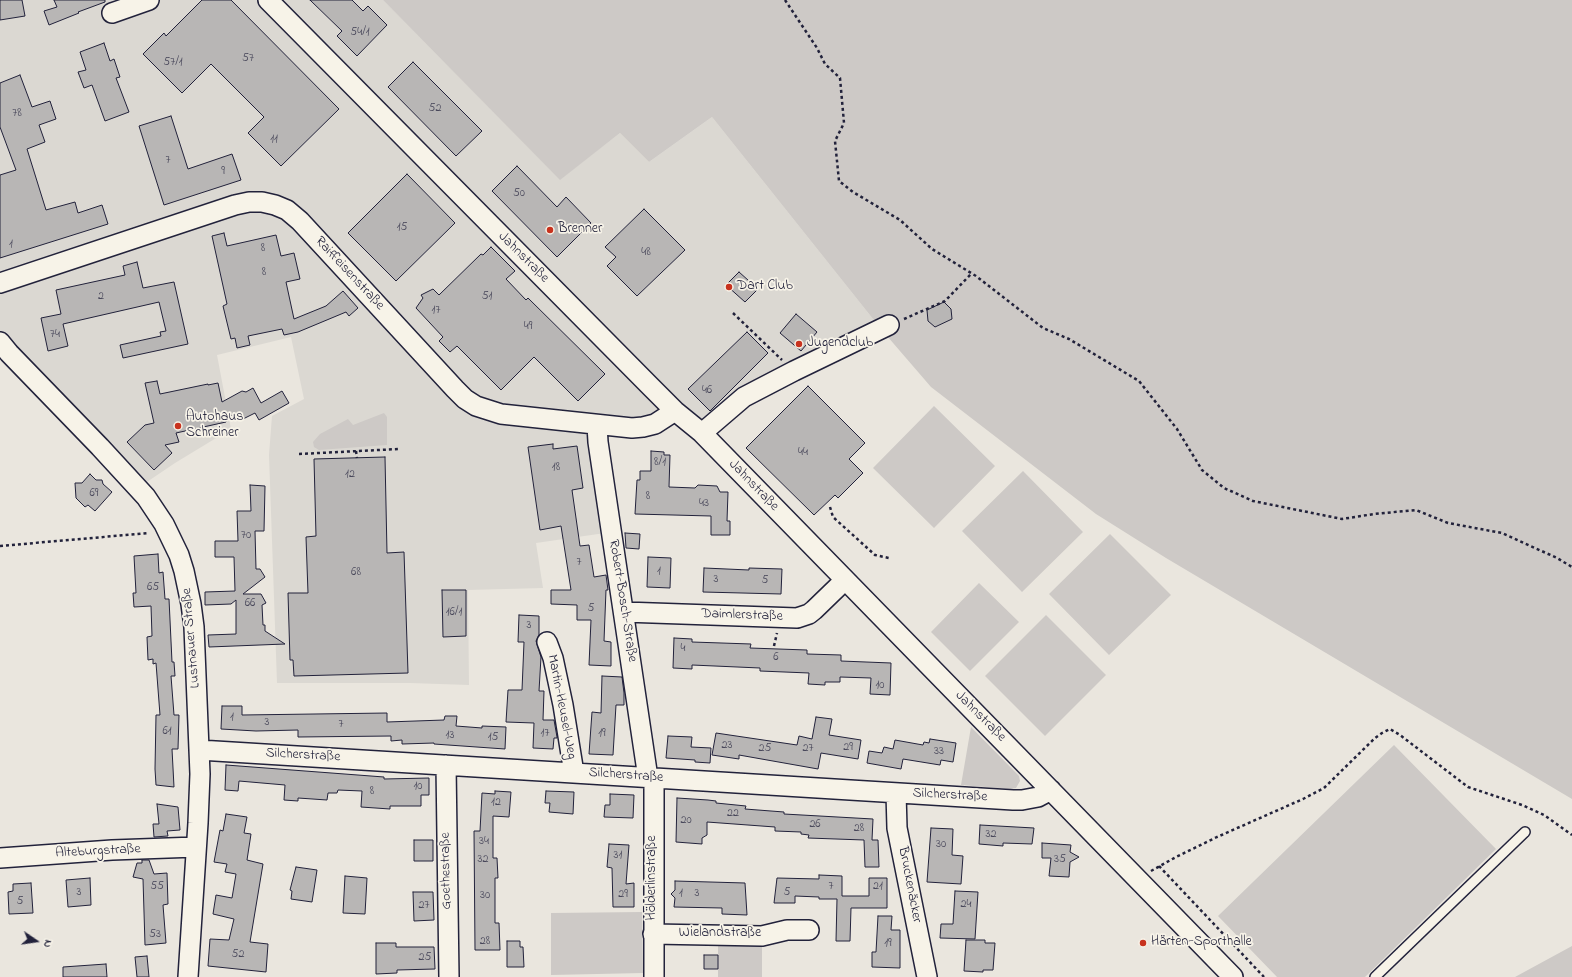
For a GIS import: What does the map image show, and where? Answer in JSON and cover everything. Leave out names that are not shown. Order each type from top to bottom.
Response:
[{"type":"street","points":[[112,13],[148,0]]},
{"type":"street","name":"Jahnstraße","points":[[268,0],[675,411],[702,433],[1233,977]]},
{"type":"street","name":"Raiffeisenstraße","points":[[0,283],[235,206],[249,202],[262,202],[287,210],[300,221],[465,399],[476,406],[500,414],[623,428],[644,427],[655,424],[675,411]]},
{"type":"street","points":[[702,433],[744,397],[889,325]]},
{"type":"street","name":"Lustnauer Straße","points":[[0,342],[134,484],[160,517],[184,571],[191,604],[196,655],[199,750],[199,798],[188,977]]},
{"type":"street","name":"Robert-Bosch-Straße","points":[[597,425],[599,450],[651,778]]},
{"type":"street","name":"Daimlerstraße","points":[[624,612],[797,618],[809,614],[845,580]]},
{"type":"street","name":"Martin-Heusel-Weg","points":[[547,642],[553,658],[564,705],[574,773]]},
{"type":"street","name":"Silcherstraße","points":[[199,750],[1022,800],[1038,797],[1051,790]]},
{"type":"street","name":"Goethestraße","points":[[446,764],[449,977]]},
{"type":"street","name":"Hölderlinstraße","points":[[651,778],[654,977]]},
{"type":"street","name":"Bruckenäcker","points":[[896,793],[897,828],[927,977]]},
{"type":"street","name":"Alteburgstraße","points":[[0,858],[112,850],[196,847]]},
{"type":"street","name":"Wielandstraße","points":[[653,934],[762,936],[788,930],[809,930]]},
{"type":"lane","points":[[1375,977],[1524,832]]},
{"type":"path","points":[[785,0],[818,48],[825,64],[840,78],[844,122],[835,141],[839,181],[852,192],[900,220],[932,249],[972,273],[1043,328],[1070,339],[1140,381],[1176,429],[1202,470],[1224,488],[1253,500],[1342,519],[1416,510],[1448,523],[1502,533],[1557,558],[1572,567]]},
{"type":"path","points":[[889,325],[944,301],[972,273]]},
{"type":"path","points":[[733,313],[794,371]]},
{"type":"path","points":[[299,454],[399,449]]},
{"type":"path","points":[[356,451],[357,458]]},
{"type":"path","points":[[830,507],[833,517],[876,556],[888,558]]},
{"type":"path","points":[[0,546],[167,531]]},
{"type":"path","points":[[1264,977],[1160,866],[1217,837],[1303,799],[1324,788],[1382,732],[1390,729],[1400,735],[1468,787],[1522,805],[1544,815],[1572,835]]},
{"type":"shaded area","points":[[0,0],[383,0],[560,179],[620,133],[649,162],[712,117],[881,329],[794,371],[702,433],[666,418],[598,426],[612,532],[536,543],[543,588],[468,590],[469,685],[410,683],[277,683],[269,455],[272,416],[304,399],[291,337],[217,355],[231,429],[175,463],[138,488],[0,342]]},
{"type":"shaded area","points":[[383,0],[1572,0],[1572,799],[1166,558],[1096,514],[931,387],[881,329],[712,117],[649,162],[620,133],[560,180]]},
{"type":"shaded area","points":[[934,406],[995,466],[934,528],[873,468]]},
{"type":"shaded area","points":[[384,413],[387,417],[387,445],[319,450],[314,447],[313,442],[320,434],[348,419],[353,425]]},
{"type":"shaded area","points":[[1023,471],[1083,532],[1022,592],[962,531]]},
{"type":"shaded area","points":[[1110,534],[1171,595],[1109,655],[1049,594]]},
{"type":"shaded area","points":[[979,583],[1019,622],[970,671],[931,632]]},
{"type":"shaded area","points":[[1046,615],[1106,675],[1045,736],[985,676]]},
{"type":"shaded area","points":[[971,727],[1019,776],[1020,781],[1016,788],[1010,789],[961,785]]},
{"type":"shaded area","points":[[1394,745],[1496,849],[1365,977],[1277,977],[1218,916]]},
{"type":"shaded area","points":[[642,912],[643,973],[551,975],[551,913]]},
{"type":"shaded area","points":[[718,944],[762,944],[762,977],[718,977]]},
{"type":"shaded area","points":[[1572,946],[1572,977],[1515,977]]},
{"type":"building","points":[[0,0],[22,0],[25,16],[0,20]]},
{"type":"building","points":[[54,0],[105,0],[105,2],[49,25],[44,11],[57,7]]},
{"type":"building","points":[[202,0],[231,0],[339,109],[281,166],[248,133],[264,117],[211,64],[182,93],[143,54],[164,33],[166,36]]},
{"type":"building","points":[[310,0],[352,0],[363,11],[368,6],[387,25],[357,56],[337,36],[342,31]]},
{"type":"building","points":[[104,43],[110,61],[114,59],[120,77],[116,78],[129,112],[105,121],[92,85],[84,88],[78,72],[86,70],[80,52]]},
{"type":"building","points":[[413,62],[482,131],[456,156],[388,87]]},
{"type":"building","points":[[20,75],[32,107],[50,101],[56,119],[39,125],[45,142],[27,149],[46,210],[75,202],[78,213],[102,205],[108,224],[0,258],[0,175],[16,170],[0,127],[0,83]]},
{"type":"building","points":[[171,116],[188,169],[232,154],[241,180],[164,205],[139,126]]},
{"type":"building","points":[[517,166],[557,207],[566,197],[591,223],[557,257],[492,191]]},
{"type":"building","points":[[407,174],[455,223],[396,281],[348,233]]},
{"type":"building","points":[[644,209],[685,250],[637,296],[607,266],[616,257],[605,247]]},
{"type":"building","points":[[224,233],[227,246],[276,235],[281,256],[294,253],[300,279],[286,282],[294,319],[326,306],[343,291],[358,308],[349,316],[346,312],[298,332],[284,335],[282,329],[248,336],[250,345],[237,348],[235,338],[231,339],[223,306],[227,304],[212,236]]},
{"type":"building","points":[[491,247],[515,271],[506,279],[526,300],[528,298],[605,374],[578,401],[534,357],[501,390],[457,346],[450,352],[439,341],[443,337],[416,308],[423,298],[421,295],[433,289],[439,295],[481,254],[483,255]]},
{"type":"building","points":[[137,262],[143,288],[174,282],[188,344],[123,358],[120,345],[161,336],[160,332],[166,331],[159,302],[63,324],[68,346],[48,351],[41,318],[61,314],[56,290],[125,275],[123,266]]},
{"type":"building","points":[[739,272],[758,289],[745,302],[726,285]]},
{"type":"building","points":[[944,302],[951,309],[952,319],[935,327],[928,321],[927,310]]},
{"type":"building","points":[[796,314],[817,332],[801,351],[780,333]]},
{"type":"building","points":[[747,332],[768,353],[710,411],[688,389]]},
{"type":"building","name":"Autohaus Schreiner","points":[[157,381],[160,394],[218,383],[222,402],[242,391],[246,392],[253,388],[261,403],[282,391],[289,403],[259,420],[255,413],[243,419],[224,413],[226,422],[176,433],[179,442],[165,445],[172,453],[154,470],[127,442],[145,425],[154,423],[145,383]]},
{"type":"building","points":[[808,386],[865,443],[849,459],[863,473],[838,498],[835,495],[814,515],[746,448]]},
{"type":"building","points":[[553,444],[553,449],[577,446],[583,488],[572,490],[580,546],[589,545],[594,577],[606,575],[608,590],[606,590],[604,641],[611,642],[611,666],[589,665],[591,620],[577,620],[577,605],[551,604],[551,590],[571,590],[561,526],[540,530],[528,447]]},
{"type":"building","points":[[651,451],[664,452],[664,455],[670,455],[669,487],[695,488],[698,485],[717,486],[720,492],[728,492],[727,521],[730,521],[730,535],[711,535],[711,516],[635,514],[637,480],[640,480],[640,471],[651,471]]},
{"type":"building","points":[[385,457],[387,553],[404,552],[408,673],[294,676],[293,660],[290,660],[288,593],[308,593],[306,537],[316,536],[314,459]]},
{"type":"building","points":[[90,474],[96,480],[102,480],[103,484],[112,492],[95,511],[88,505],[85,507],[76,498],[75,483],[82,483]]},
{"type":"building","points":[[250,485],[265,486],[264,531],[255,531],[256,569],[260,569],[265,577],[243,594],[261,594],[266,603],[262,605],[263,625],[265,625],[265,631],[285,644],[209,647],[208,635],[236,634],[236,600],[231,604],[205,605],[205,592],[235,591],[234,557],[215,557],[215,541],[238,541],[237,511],[251,511]]},
{"type":"building","points":[[625,533],[640,534],[639,549],[626,548]]},
{"type":"building","points":[[158,554],[159,573],[163,572],[165,599],[169,599],[172,662],[174,662],[175,676],[171,676],[174,715],[179,715],[178,749],[172,749],[174,787],[156,785],[156,715],[160,715],[156,663],[153,664],[153,659],[148,660],[147,637],[152,636],[151,606],[134,607],[133,593],[136,593],[134,556]]},
{"type":"building","points":[[648,557],[671,558],[670,588],[647,587]]},
{"type":"building","points":[[704,568],[749,570],[749,568],[782,569],[781,594],[703,592]]},
{"type":"building","points":[[442,590],[466,590],[466,636],[443,637]]},
{"type":"building","points":[[519,615],[539,616],[539,635],[536,641],[541,657],[539,691],[544,691],[543,720],[554,720],[557,738],[554,738],[553,749],[533,748],[534,723],[506,722],[508,690],[522,690],[524,642],[518,642]]},
{"type":"building","points":[[674,638],[692,639],[692,642],[751,644],[750,648],[807,650],[807,654],[841,655],[841,661],[891,663],[890,695],[870,694],[871,678],[840,677],[840,682],[825,682],[825,685],[808,684],[809,673],[760,671],[760,668],[692,665],[692,669],[673,668]]},
{"type":"building","points":[[602,676],[622,677],[624,705],[616,705],[613,755],[589,754],[592,712],[601,713]]},
{"type":"building","points":[[222,706],[242,706],[242,715],[387,713],[387,722],[444,720],[445,716],[457,716],[456,726],[482,728],[482,726],[506,727],[505,749],[434,743],[402,744],[402,740],[391,741],[391,736],[298,737],[298,730],[256,731],[221,729]]},
{"type":"building","points":[[816,717],[832,719],[829,735],[861,740],[858,759],[821,753],[818,769],[739,755],[739,759],[712,755],[716,733],[797,745],[799,736],[812,739]]},
{"type":"building","points":[[668,736],[692,737],[691,747],[711,748],[710,763],[695,762],[695,760],[666,758]]},
{"type":"building","points":[[930,739],[956,743],[953,762],[941,760],[940,765],[903,759],[901,769],[867,763],[869,751],[882,753],[884,747],[893,749],[895,740],[923,745],[924,742],[929,743]]},
{"type":"building","points":[[226,765],[384,777],[384,779],[429,778],[429,795],[421,795],[421,806],[390,806],[390,809],[361,807],[362,791],[338,790],[337,793],[328,793],[327,800],[298,798],[298,801],[284,800],[285,785],[239,781],[238,791],[225,790]]},
{"type":"building","points":[[495,791],[511,792],[509,817],[493,816],[493,858],[497,858],[498,878],[495,878],[495,923],[499,923],[500,950],[475,950],[474,831],[480,831],[482,793],[495,794]]},
{"type":"building","points":[[546,791],[574,792],[573,814],[549,812],[550,803],[545,803]]},
{"type":"building","points":[[610,794],[634,795],[633,818],[604,817],[605,805],[610,805]]},
{"type":"building","points":[[677,798],[716,801],[716,803],[746,806],[745,809],[784,812],[784,814],[873,819],[872,840],[878,840],[879,867],[865,867],[864,840],[808,838],[809,835],[801,834],[801,832],[775,831],[775,827],[707,822],[707,835],[702,838],[702,844],[676,842]]},
{"type":"building","points":[[157,804],[178,807],[180,830],[167,831],[168,836],[154,837],[153,824],[159,824]]},
{"type":"building","points":[[226,814],[247,817],[244,833],[251,834],[247,860],[263,864],[250,942],[268,944],[266,972],[208,966],[210,939],[229,940],[234,919],[213,914],[216,895],[232,898],[236,874],[225,872],[227,864],[214,862],[220,830],[223,831]]},
{"type":"building","points":[[980,825],[1034,828],[1032,844],[1003,843],[1003,846],[979,844]]},
{"type":"building","points":[[931,828],[953,829],[952,855],[963,856],[961,884],[927,882]]},
{"type":"building","points":[[414,840],[433,840],[433,861],[414,861]]},
{"type":"building","points":[[1042,843],[1071,845],[1070,852],[1079,857],[1070,862],[1069,877],[1049,876],[1051,858],[1042,858]]},
{"type":"building","points":[[609,844],[629,845],[626,884],[634,883],[634,907],[613,907],[612,868],[607,867]]},
{"type":"building","points":[[142,860],[149,860],[154,874],[167,873],[168,904],[163,905],[166,943],[145,945],[143,879],[133,877],[137,863],[142,863]]},
{"type":"building","points":[[296,867],[317,870],[312,902],[291,899],[292,891],[290,890]]},
{"type":"building","points":[[819,875],[842,876],[842,896],[869,896],[869,878],[887,878],[887,908],[851,908],[850,941],[836,941],[837,899],[819,899],[819,897],[795,896],[795,903],[774,903],[777,878],[819,879]]},
{"type":"building","points":[[345,876],[367,878],[365,914],[343,913]]},
{"type":"building","points":[[90,878],[91,905],[68,907],[66,880]]},
{"type":"building","points":[[675,881],[745,883],[747,915],[722,914],[722,908],[674,907],[675,898],[671,894],[675,890]]},
{"type":"building","points":[[31,883],[33,913],[9,914],[8,892],[13,891],[13,884]]},
{"type":"building","points":[[955,891],[978,892],[975,939],[940,938],[941,924],[953,924]]},
{"type":"building","points":[[413,892],[433,892],[434,920],[414,921]]},
{"type":"building","points":[[878,916],[892,916],[891,930],[900,930],[900,968],[872,967],[872,952],[876,952]]},
{"type":"building","points":[[966,940],[985,940],[985,943],[995,943],[993,970],[983,970],[983,972],[964,971]]},
{"type":"building","points":[[507,941],[520,941],[520,947],[523,947],[524,967],[507,967]]},
{"type":"building","points":[[376,943],[396,943],[396,947],[434,947],[435,969],[397,970],[397,973],[376,974]]},
{"type":"building","points":[[704,955],[718,955],[718,969],[704,969]]},
{"type":"building","points":[[147,956],[149,977],[137,977],[135,957]]},
{"type":"building","points":[[106,964],[107,977],[63,977],[63,967]]},
{"type":"place","name":"Brenner","points":[[550,230]]},
{"type":"place","name":"Dart Club","points":[[729,287]]},
{"type":"place","name":"Jugendclub","points":[[799,344]]},
{"type":"place","name":"Autohaus Schreiner","points":[[178,426]]},
{"type":"place","name":"Härten-Sporthalle","points":[[1143,943]]}]
